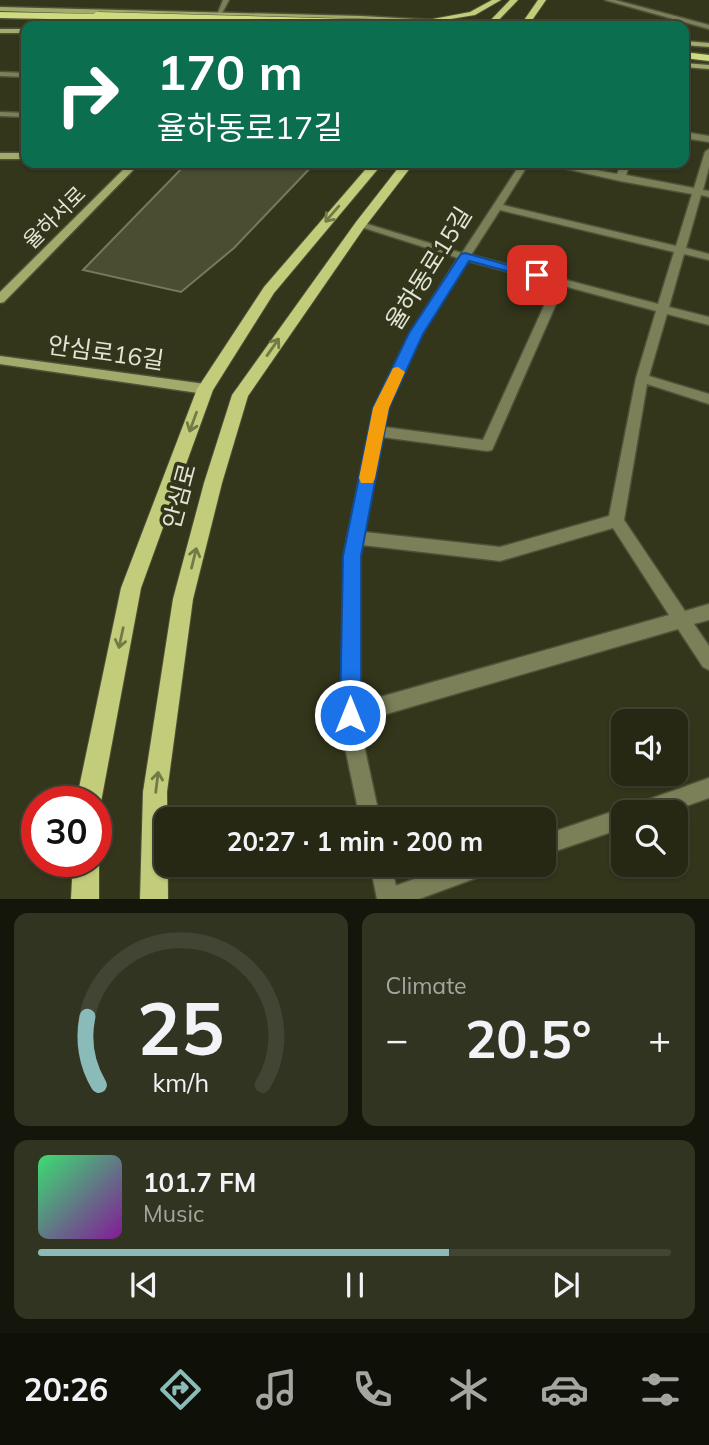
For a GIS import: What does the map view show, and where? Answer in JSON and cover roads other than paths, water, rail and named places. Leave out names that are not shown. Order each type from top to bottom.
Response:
[{"type":"highway","points":[[0,15],[97,21]]},
{"type":"highway","points":[[0,22],[21,22]]},
{"type":"highway","points":[[689,46],[709,48]]},
{"type":"highway","points":[[689,56],[709,58]]},
{"type":"main road","points":[[445,21],[486,10],[497,0]]},
{"type":"main road","points":[[495,21],[514,0]]},
{"type":"main road","points":[[527,21],[542,0]]},
{"type":"main road","points":[[0,9],[219,14],[351,21]]},
{"type":"main road","points":[[217,21],[219,14]]},
{"type":"main road","points":[[0,31],[21,31]]},
{"type":"main road","points":[[689,65],[709,67]]},
{"type":"main road","points":[[0,156],[21,156]]},
{"type":"main road","name":"율하서로","points":[[0,299],[130,168]]},
{"type":"main road","name":"안심로","points":[[91,786],[131,588],[205,389],[270,290],[373,168]]},
{"type":"main road","name":"안심로","points":[[154,899],[155,792],[183,599],[212,483],[240,395],[360,225],[404,168]]},
{"type":"main road","name":"안심로16길","points":[[0,360],[205,389]]},
{"type":"main road","points":[[85,899],[86,877]]},
{"type":"street","points":[[219,14],[226,0]]},
{"type":"street","points":[[608,0],[687,21]]},
{"type":"street","points":[[689,22],[709,27]]},
{"type":"street","points":[[0,74],[21,75]]},
{"type":"street","points":[[0,114],[21,115]]},
{"type":"street","points":[[689,136],[709,139]]},
{"type":"street","points":[[709,152],[703,193],[680,250],[642,379],[615,521],[709,661]]},
{"type":"street","name":"율하동로15길","points":[[367,807],[350,728],[352,556],[381,408],[416,333],[522,168]]},
{"type":"street","points":[[571,168],[703,193]]},
{"type":"street","points":[[620,178],[624,168]]},
{"type":"street","points":[[498,206],[709,257]]},
{"type":"street","points":[[360,225],[465,257],[709,321]]},
{"type":"street","points":[[376,431],[487,446],[560,282]]},
{"type":"street","points":[[642,379],[709,399]]},
{"type":"street","points":[[355,538],[500,554],[615,521]]},
{"type":"street","points":[[350,715],[709,612]]},
{"type":"street","points":[[674,800],[709,788]]},
{"type":"street","points":[[556,841],[611,822]]},
{"type":"street","points":[[383,877],[388,899],[451,877]]}]
